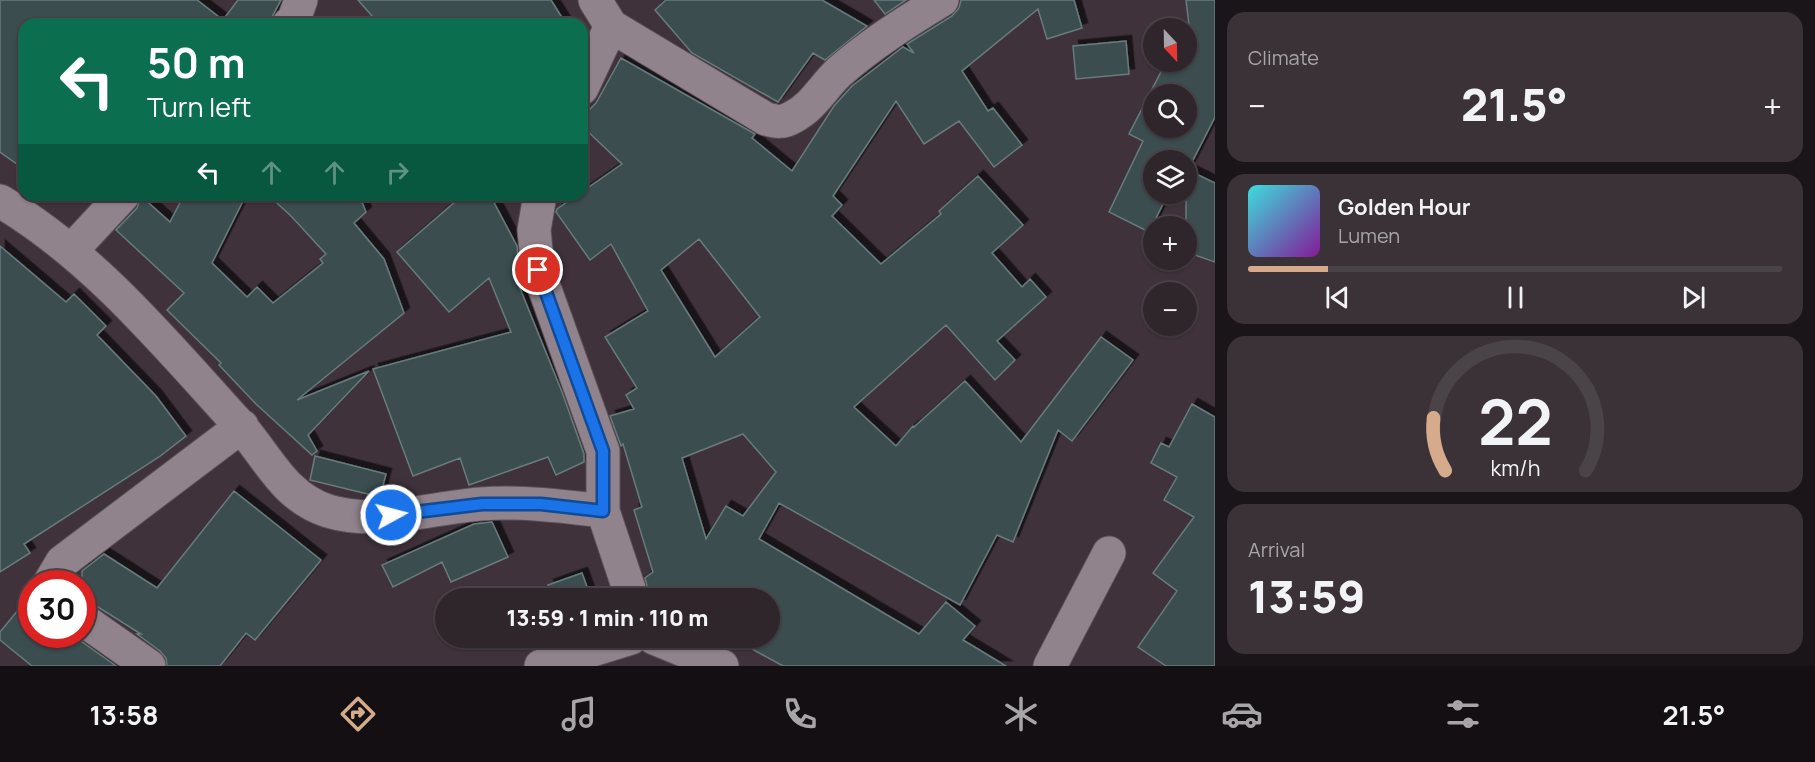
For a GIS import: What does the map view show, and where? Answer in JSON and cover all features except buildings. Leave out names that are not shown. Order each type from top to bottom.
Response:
[{"type":"street","points":[[294,18],[302,0]]},
{"type":"street","points":[[588,67],[603,13],[766,119],[780,123],[795,117],[812,103],[837,74],[867,49],[942,0]]},
{"type":"street","points":[[0,201],[71,251],[125,301],[242,426],[272,469],[298,495],[327,510],[369,518],[482,504],[541,504],[603,511]]},
{"type":"street","points":[[71,251],[117,201]]},
{"type":"street","points":[[539,201],[534,230],[538,270],[603,451],[603,511],[629,588]]},
{"type":"street","points":[[57,570],[62,562],[242,426]]},
{"type":"street","points":[[1050,666],[1109,553]]},
{"type":"street","points":[[96,629],[149,666]]},
{"type":"street","points":[[541,666],[599,648]]},
{"type":"street","points":[[678,648],[722,666]]},
{"type":"route","points":[[391,515],[482,504],[541,504],[603,511],[603,451],[538,270]]}]
